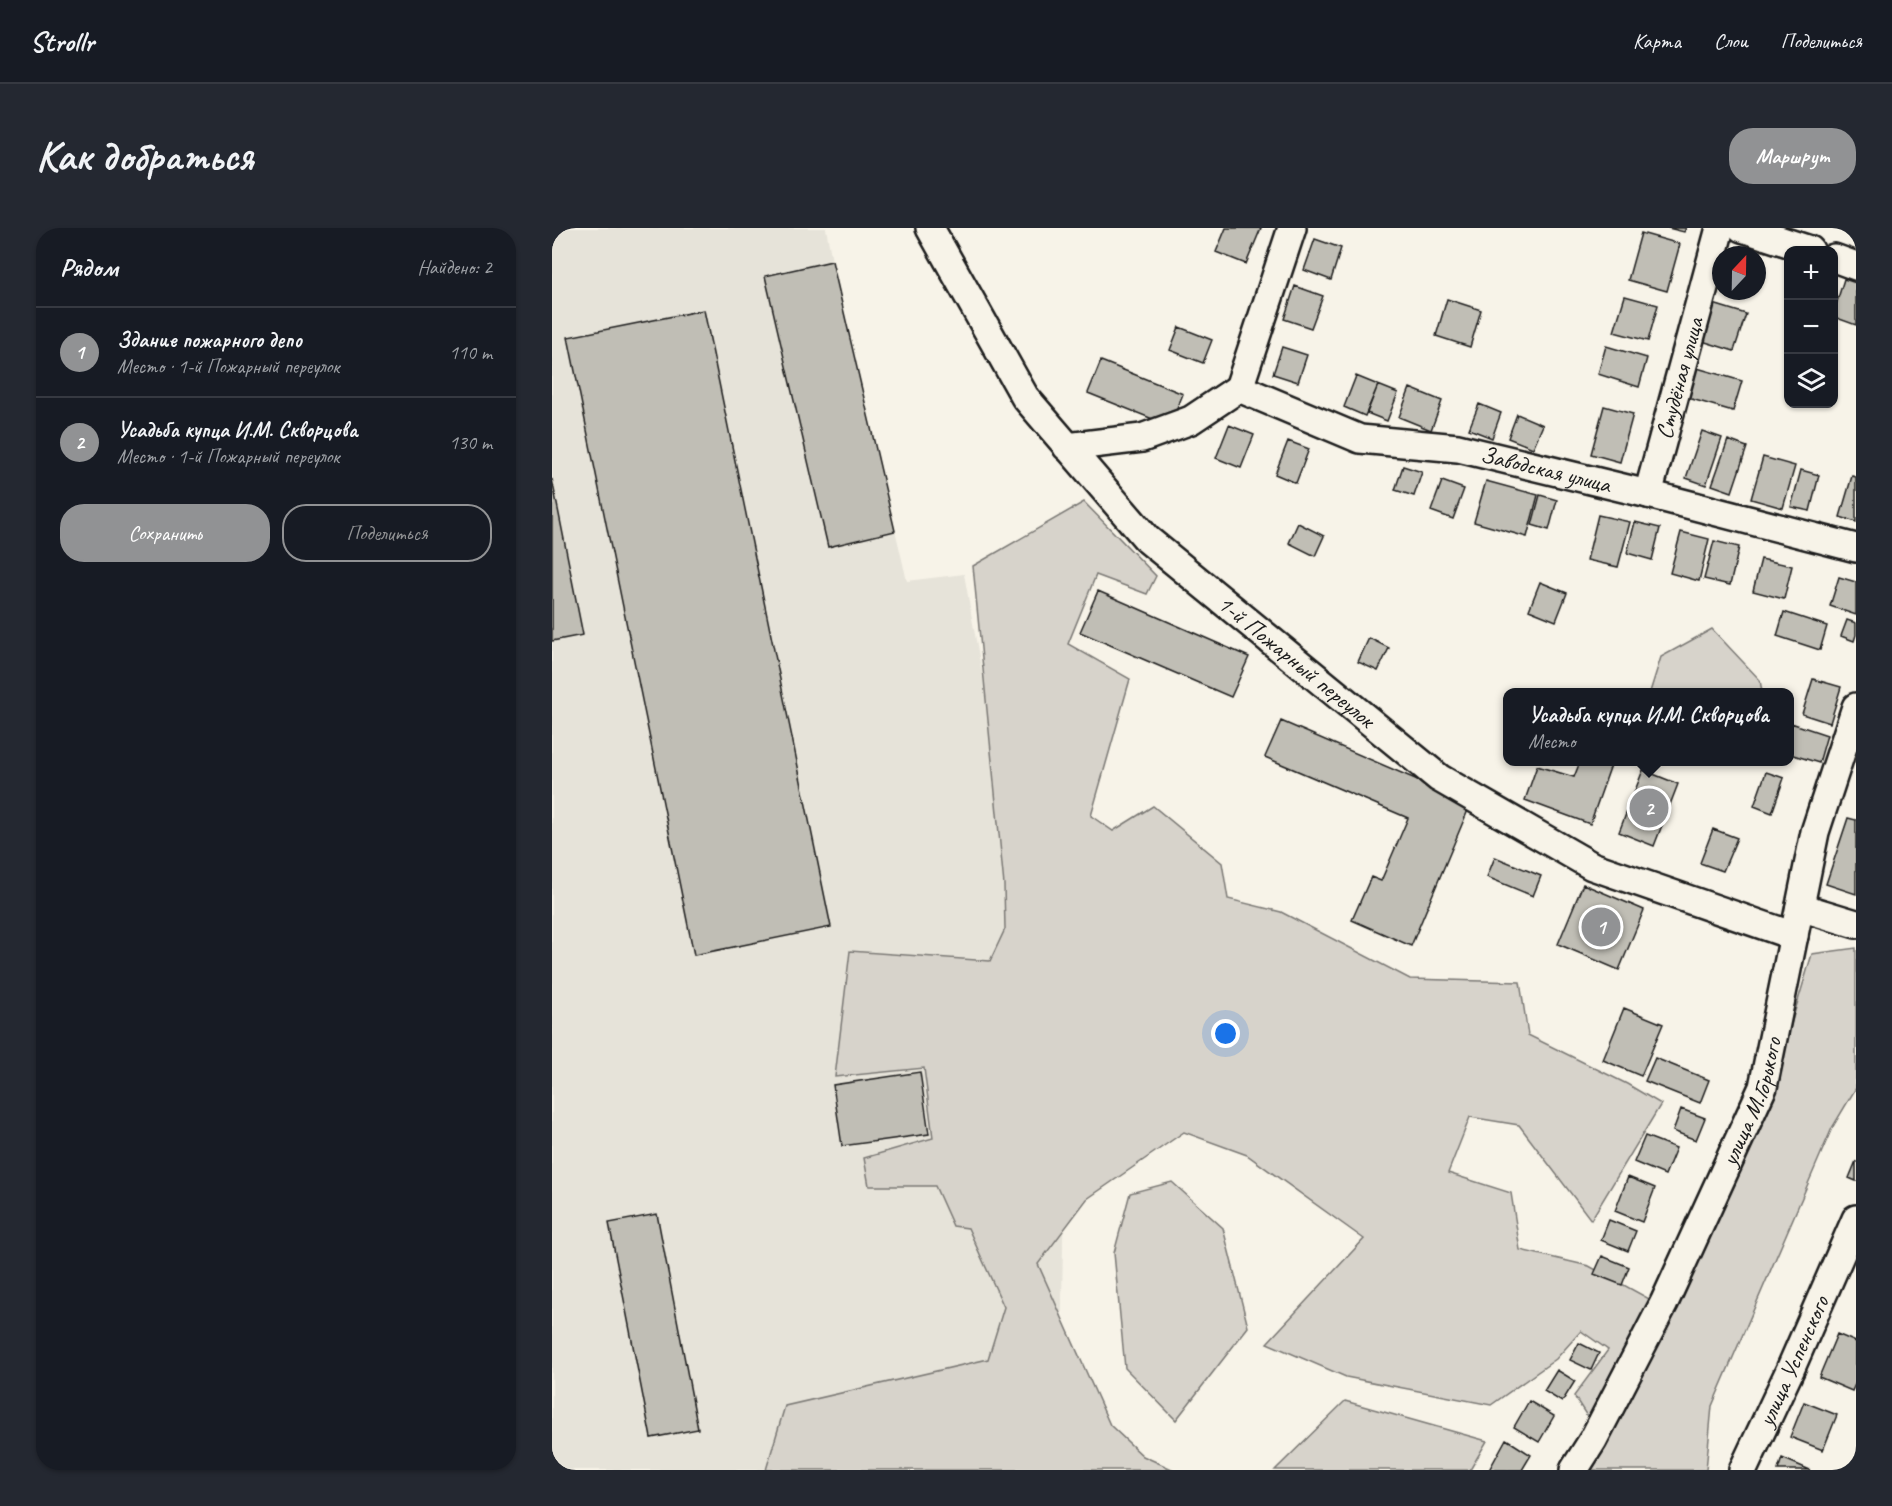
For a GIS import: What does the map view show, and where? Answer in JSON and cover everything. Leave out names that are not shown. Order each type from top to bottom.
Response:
[{"type":"street","name":"1-й Пожарный переулок","points":[[930,228],[1025,397],[1147,539],[1439,778],[1592,866],[1794,936]]},
{"type":"street","points":[[1067,447],[1142,438],[1191,420],[1239,388],[1292,228]]},
{"type":"street","name":"Студёная улица","points":[[1648,494],[1720,228]]},
{"type":"street","points":[[1742,228],[1798,246]]},
{"type":"street","points":[[1838,260],[1856,266]]},
{"type":"street","name":"Заводская улица","points":[[1239,388],[1360,439],[1458,448],[1856,548]]},
{"type":"street","name":"улица М.Горького","points":[[1574,1470],[1593,1440],[1664,1303],[1763,1088],[1815,832],[1856,707]]},
{"type":"street","points":[[1800,907],[1856,924]]},
{"type":"street","name":"улица Успенского","points":[[1743,1470],[1790,1370],[1856,1219]]},
{"type":"shaded area","points":[[552,228],[826,228],[907,581],[964,574],[1065,1131],[1059,1470],[552,1470]]},
{"type":"shaded area","points":[[1084,502],[1156,576],[1147,594],[1096,575],[1068,644],[1130,679],[1091,816],[1113,831],[1153,806],[1222,863],[1228,899],[1281,912],[1410,979],[1520,982],[1528,1035],[1627,1084],[1661,1104],[1591,1220],[1519,1125],[1470,1117],[1448,1173],[1511,1193],[1520,1250],[1589,1266],[1653,1301],[1592,1424],[1574,1396],[1608,1350],[1581,1331],[1556,1359],[1491,1405],[1346,1377],[1267,1343],[1364,1239],[1247,1155],[1184,1132],[1087,1199],[1038,1264],[1110,1425],[1143,1456],[1174,1470],[766,1470],[785,1406],[988,1359],[1004,1307],[968,1228],[953,1226],[935,1186],[869,1186],[864,1158],[933,1138],[924,1068],[835,1077],[850,951],[990,961],[1005,929],[1004,885],[973,566]]},
{"type":"shaded area","points":[[1712,629],[1760,680],[1761,688],[1651,688],[1661,657]]},
{"type":"shaded area","points":[[1856,948],[1856,1088],[1832,1128],[1712,1406],[1706,1470],[1585,1470],[1771,1091],[1812,954]]},
{"type":"shaded area","points":[[1172,1182],[1223,1228],[1248,1327],[1176,1420],[1125,1368],[1114,1253],[1130,1193]]},
{"type":"shaded area","points":[[1345,1401],[1487,1441],[1470,1470],[1275,1470]]},
{"type":"building","points":[[1226,228],[1261,228],[1246,264],[1216,252]]},
{"type":"building","points":[[1668,228],[1686,228],[1684,232]]},
{"type":"building","points":[[1641,233],[1680,244],[1667,291],[1628,280]]},
{"type":"building","points":[[1315,239],[1341,248],[1331,280],[1304,270]]},
{"type":"building","points":[[832,261],[895,531],[828,547],[765,276]]},
{"type":"building","points":[[1844,279],[1856,283],[1856,325],[1838,318],[1838,298]]},
{"type":"building","points":[[1295,286],[1323,296],[1311,328],[1284,319]]},
{"type":"building","points":[[1625,296],[1658,305],[1648,341],[1614,332]]},
{"type":"building","points":[[1447,299],[1481,310],[1470,347],[1436,336]]},
{"type":"building","points":[[1710,303],[1746,314],[1734,351],[1699,340]]},
{"type":"building","points":[[704,310],[831,927],[694,955],[568,337]]},
{"type":"building","points":[[1179,327],[1212,340],[1203,363],[1170,350]]},
{"type":"building","points":[[1606,346],[1647,358],[1639,387],[1598,374]]},
{"type":"building","points":[[1282,347],[1307,355],[1298,382],[1273,374]]},
{"type":"building","points":[[1101,361],[1183,394],[1170,426],[1088,393]]},
{"type":"building","points":[[1697,368],[1742,381],[1733,411],[1688,398]]},
{"type":"building","points":[[1356,376],[1378,385],[1365,416],[1344,407]]},
{"type":"building","points":[[1378,385],[1398,393],[1387,421],[1367,413]]},
{"type":"building","points":[[1410,388],[1442,401],[1431,430],[1399,417]]},
{"type":"building","points":[[1479,404],[1501,413],[1492,438],[1469,429]]},
{"type":"building","points":[[1604,406],[1633,414],[1620,462],[1591,454]]},
{"type":"building","points":[[1517,414],[1543,425],[1533,448],[1508,438]]},
{"type":"building","points":[[1229,425],[1254,435],[1241,468],[1216,458]]},
{"type":"building","points":[[1702,431],[1722,438],[1706,485],[1686,478]]},
{"type":"building","points":[[1728,440],[1747,447],[1732,492],[1712,485]]},
{"type":"building","points":[[1288,441],[1309,449],[1296,483],[1275,474]]},
{"type":"building","points":[[1763,457],[1795,466],[1783,508],[1751,499]]},
{"type":"building","points":[[1403,466],[1422,472],[1414,496],[1395,490]]},
{"type":"building","points":[[1801,470],[1819,475],[1810,511],[1791,507]]},
{"type":"building","points":[[1852,476],[1856,477],[1856,522],[1840,517]]},
{"type":"building","points":[[552,479],[583,635],[552,641]]},
{"type":"building","points":[[1442,481],[1464,489],[1453,519],[1431,511]]},
{"type":"building","points":[[1486,481],[1538,495],[1527,537],[1474,522]]},
{"type":"building","points":[[1540,495],[1557,500],[1549,530],[1532,525]]},
{"type":"building","points":[[1598,515],[1630,522],[1618,567],[1587,560]]},
{"type":"building","points":[[1635,522],[1660,528],[1652,560],[1627,553]]},
{"type":"building","points":[[1298,523],[1324,536],[1315,556],[1289,543]]},
{"type":"building","points":[[1681,532],[1709,539],[1699,581],[1670,573]]},
{"type":"building","points":[[1714,541],[1739,547],[1730,585],[1704,579]]},
{"type":"building","points":[[1761,559],[1792,566],[1784,599],[1753,591]]},
{"type":"building","points":[[1839,577],[1856,582],[1856,615],[1830,606]]},
{"type":"building","points":[[1540,582],[1567,593],[1556,621],[1529,610]]},
{"type":"building","points":[[1098,591],[1249,657],[1231,697],[1080,632]]},
{"type":"building","points":[[1784,612],[1827,626],[1820,650],[1777,636]]},
{"type":"building","points":[[1847,620],[1856,623],[1854,641],[1841,636]]},
{"type":"building","points":[[1369,638],[1389,648],[1378,671],[1358,662]]},
{"type":"building","points":[[1813,679],[1841,687],[1830,723],[1802,714]]},
{"type":"building","points":[[1281,721],[1471,803],[1411,946],[1352,920],[1371,877],[1381,881],[1408,818],[1265,757]]},
{"type":"building","points":[[1794,724],[1827,735],[1819,763],[1794,755]]},
{"type":"building","points":[[1537,766],[1574,777],[1578,766],[1611,766],[1590,824],[1525,800]]},
{"type":"building","points":[[1643,770],[1678,784],[1654,846],[1619,832]]},
{"type":"building","points":[[1766,772],[1784,778],[1772,813],[1754,806]]},
{"type":"building","points":[[1848,818],[1856,820],[1856,894],[1826,884]]},
{"type":"building","points":[[1713,829],[1737,838],[1723,871],[1700,863]]},
{"type":"building","points":[[1495,857],[1541,876],[1533,896],[1487,877]]},
{"type":"building","points":[[1583,884],[1644,910],[1619,970],[1558,944]]},
{"type":"building","points":[[1624,1008],[1663,1024],[1641,1076],[1603,1060]]},
{"type":"building","points":[[1655,1058],[1709,1080],[1700,1103],[1645,1081]]},
{"type":"building","points":[[920,1072],[929,1134],[842,1146],[833,1085]]},
{"type":"building","points":[[1681,1109],[1705,1118],[1696,1140],[1673,1131]]},
{"type":"building","points":[[1645,1136],[1676,1148],[1665,1175],[1634,1162]]},
{"type":"building","points":[[1856,1161],[1856,1181],[1849,1178]]},
{"type":"building","points":[[1628,1177],[1655,1188],[1642,1222],[1615,1211]]},
{"type":"building","points":[[657,1214],[698,1429],[651,1438],[609,1223]]},
{"type":"building","points":[[1609,1220],[1636,1231],[1628,1251],[1601,1240]]},
{"type":"building","points":[[1602,1256],[1629,1267],[1622,1285],[1594,1274]]},
{"type":"building","points":[[1837,1334],[1856,1342],[1856,1382],[1852,1391],[1819,1377]]},
{"type":"building","points":[[1579,1343],[1599,1353],[1591,1370],[1570,1360]]},
{"type":"building","points":[[1557,1370],[1575,1381],[1562,1402],[1544,1391]]},
{"type":"building","points":[[1529,1401],[1554,1416],[1539,1442],[1514,1427]]},
{"type":"building","points":[[1804,1402],[1837,1415],[1823,1450],[1790,1437]]},
{"type":"building","points":[[1506,1439],[1531,1455],[1522,1470],[1489,1470]]},
{"type":"building","points":[[1782,1458],[1810,1470],[1778,1470]]},
{"type":"place","name":"Усадьба купца И.М. Скворцова","points":[[1649,808]]},
{"type":"place","name":"Здание пожарного депо","points":[[1601,927]]}]
